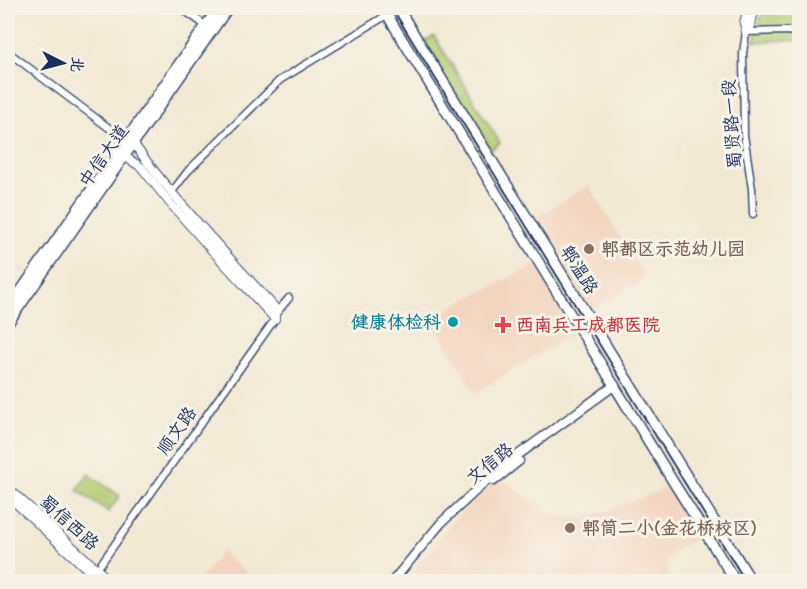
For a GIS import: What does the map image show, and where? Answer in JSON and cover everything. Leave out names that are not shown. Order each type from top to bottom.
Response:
[{"type":"main road","name":"中信大道","points":[[8,323],[124,156],[129,142],[218,8]]},
{"type":"main road","name":"中信大道","points":[[8,309],[228,8]]},
{"type":"main road","name":"郫温路","points":[[398,8],[752,582]]},
{"type":"main road","name":"郫温路","points":[[385,11],[736,582]]},
{"type":"main road","points":[[392,582],[441,523],[500,468],[616,387]]},
{"type":"main road","name":"文信路","points":[[399,582],[445,526],[477,494],[616,387]]},
{"type":"street","points":[[181,8],[205,25]]},
{"type":"street","name":"蜀贤路一段","points":[[748,8],[744,24],[746,32],[743,53],[744,135],[752,189],[753,214]]},
{"type":"street","name":"蜀贤路一段","points":[[746,32],[750,28],[755,8]]},
{"type":"street","points":[[171,193],[188,171],[280,80],[385,11]]},
{"type":"street","points":[[746,32],[800,33]]},
{"type":"street","points":[[8,52],[129,142],[209,237],[278,310]]},
{"type":"street","points":[[124,156],[141,167],[195,232],[275,319]]},
{"type":"street","name":"顺文路","points":[[93,575],[275,319],[278,310],[289,298]]},
{"type":"street","name":"蜀信西路","points":[[8,488],[93,575],[111,582]]},
{"type":"street","name":"蜀信西路","points":[[8,496],[101,582]]},
{"type":"shaded area","name":"郫都区示范幼儿园","points":[[589,185],[645,278],[590,312],[533,219]]},
{"type":"shaded area","name":"西南兵工成都医院","points":[[537,264],[576,332],[475,393],[430,317]]},
{"type":"shaded area","name":"郫筒二小(金花桥校区)","points":[[501,480],[547,513],[579,519],[668,487],[699,537],[667,557],[669,581],[425,582],[412,571],[454,520],[494,482]]},
{"type":"shaded area","points":[[222,551],[255,581],[199,581]]},
{"type":"green space","points":[[763,8],[799,8],[799,42],[789,40],[754,42]]},
{"type":"green space","points":[[434,36],[500,143],[491,150],[424,42]]},
{"type":"green space","points":[[88,474],[120,496],[108,512],[77,490]]},
{"type":"tram line","points":[[392,8],[746,582]]},
{"type":"place","name":"郫都区示范幼儿园","points":[[589,249]]},
{"type":"place","name":"健康体检科","points":[[453,322]]},
{"type":"place","name":"西南兵工成都医院","points":[[503,325]]},
{"type":"place","name":"郫筒二小(金花桥校区)","points":[[570,528]]}]
